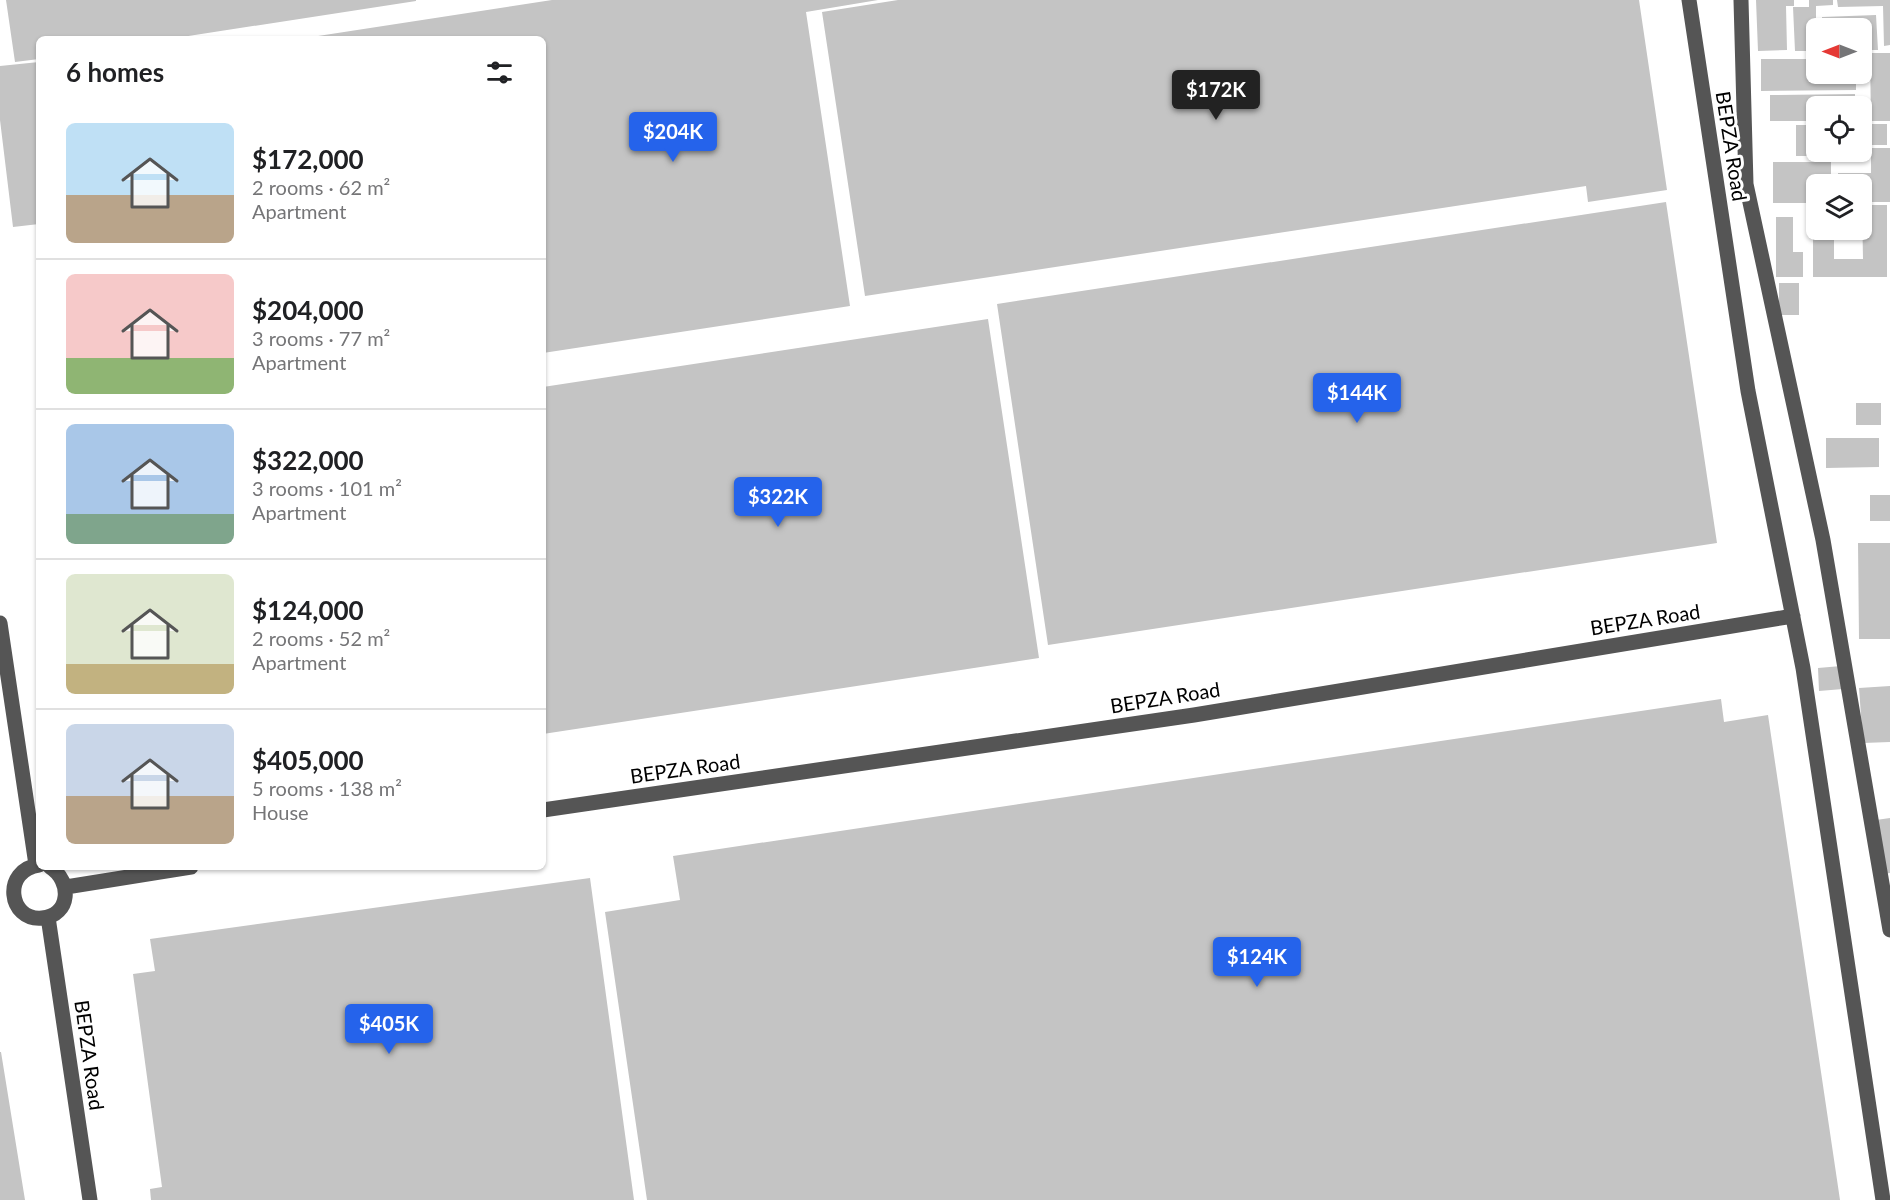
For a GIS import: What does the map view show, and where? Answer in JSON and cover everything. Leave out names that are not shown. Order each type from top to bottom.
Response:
[{"type":"street","name":"BEPZA Road","points":[[1689,0],[1748,391],[1805,680],[1883,1200]]},
{"type":"street","points":[[1741,0],[1746,184],[1823,540],[1890,930]]},
{"type":"street","name":"BEPZA Road","points":[[546,810],[1205,713],[1793,616]]},
{"type":"street","points":[[0,623],[36,831]]},
{"type":"street","points":[[36,868],[23,871],[17,877],[7,897],[30,916],[39,918],[48,917],[56,912],[62,905],[66,887],[63,878],[49,870]]},
{"type":"street","points":[[66,887],[172,870]]},
{"type":"street","name":"BEPZA Road","points":[[48,917],[90,1200]]},
{"type":"building","points":[[6,0],[416,0],[188,36],[36,36],[36,59],[15,62]]},
{"type":"building","points":[[552,0],[878,0],[806,12],[850,306],[546,353],[546,36],[318,36]]},
{"type":"building","points":[[898,0],[1639,0],[1667,190],[1588,202],[1586,186],[865,296],[822,12]]},
{"type":"building","points":[[1756,0],[1794,0],[1794,6],[1786,6],[1787,50],[1758,51]]},
{"type":"building","points":[[1809,0],[1833,0],[1833,5],[1816,6],[1816,18],[1806,18],[1806,51],[1795,51],[1793,7],[1809,7]]},
{"type":"building","points":[[1837,0],[1890,0],[1890,45],[1884,46],[1883,6],[1838,7]]},
{"type":"building","points":[[1876,15],[1878,50],[1872,50],[1872,18],[1822,17]]},
{"type":"building","points":[[1872,53],[1890,53],[1890,121],[1872,121]]},
{"type":"building","points":[[1761,59],[1806,59],[1806,84],[1856,84],[1856,90],[1761,91]]},
{"type":"building","points":[[36,62],[36,224],[13,227],[0,120],[0,66]]},
{"type":"building","points":[[1855,94],[1855,96],[1806,96],[1806,121],[1770,121],[1770,95]]},
{"type":"building","points":[[1872,124],[1887,124],[1887,145],[1872,145]]},
{"type":"building","points":[[1796,125],[1806,125],[1806,156],[1796,156]]},
{"type":"building","points":[[1872,148],[1890,148],[1890,202],[1872,202],[1872,174],[1838,174],[1871,173]]},
{"type":"building","points":[[1773,162],[1831,162],[1831,174],[1806,174],[1806,203],[1773,203]]},
{"type":"building","points":[[1666,202],[1717,543],[1048,645],[997,304]]},
{"type":"building","points":[[1872,205],[1887,205],[1887,277],[1813,277],[1813,240],[1834,240],[1834,259],[1863,259],[1863,240],[1872,240]]},
{"type":"building","points":[[1776,217],[1793,217],[1793,252],[1803,252],[1803,277],[1776,277]]},
{"type":"building","points":[[1779,283],[1799,283],[1799,315],[1779,315]]},
{"type":"building","points":[[988,319],[1039,658],[546,734],[546,387]]},
{"type":"building","points":[[1856,403],[1881,403],[1881,425],[1856,425]]},
{"type":"building","points":[[1826,438],[1879,438],[1879,467],[1826,468]]},
{"type":"building","points":[[1870,495],[1890,495],[1890,521],[1870,521]]},
{"type":"building","points":[[1858,543],[1890,543],[1890,639],[1859,639]]},
{"type":"building","points":[[1841,666],[1843,689],[1819,691],[1818,668]]},
{"type":"building","points":[[1890,686],[1890,742],[1863,743],[1859,688]]},
{"type":"building","points":[[1721,699],[1724,722],[1768,715],[1840,1200],[647,1200],[605,912],[680,900],[673,856]]},
{"type":"building","points":[[1890,818],[1890,873],[1883,874],[1876,820]]},
{"type":"building","points":[[590,878],[634,1200],[151,1200],[150,1189],[162,1187],[133,974],[155,971],[150,939]]},
{"type":"building","points":[[1,1052],[25,1200],[0,1200]]}]
